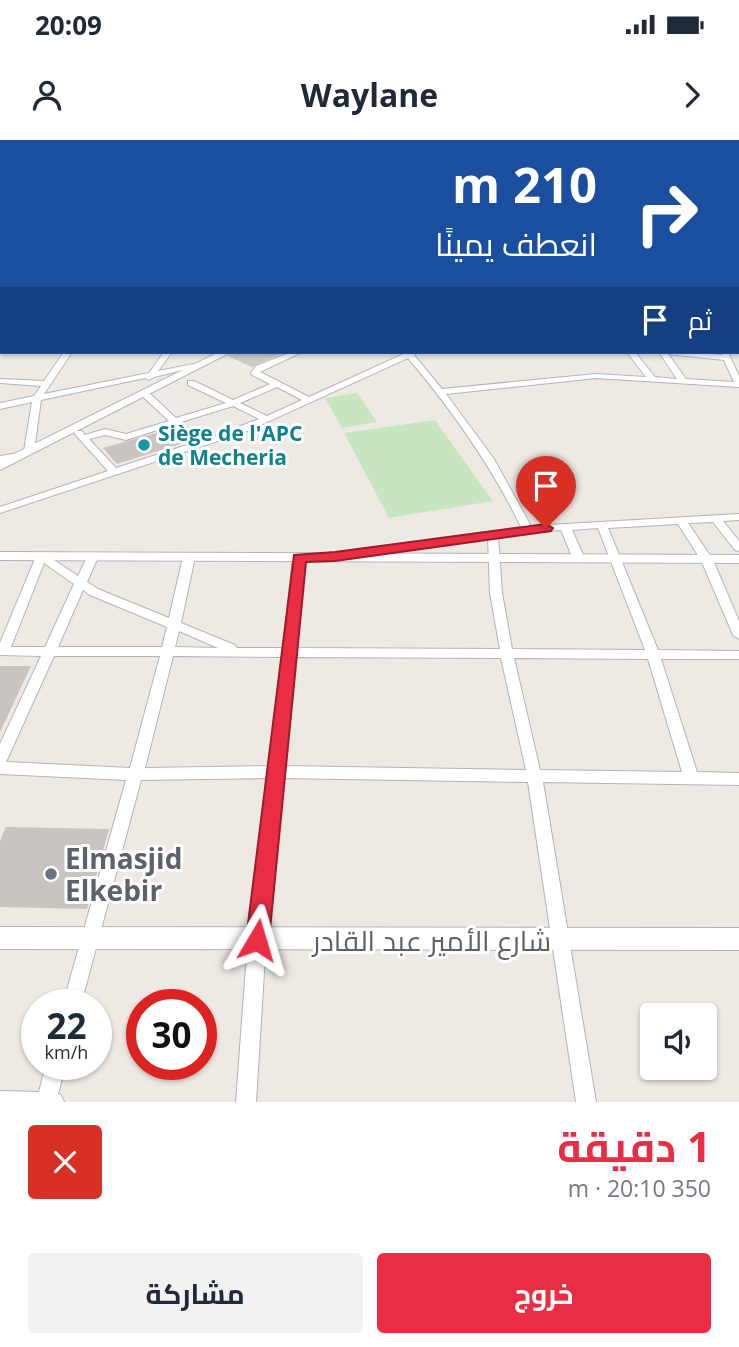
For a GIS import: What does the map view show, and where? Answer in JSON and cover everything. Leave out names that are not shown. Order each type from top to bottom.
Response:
[{"type":"main road","points":[[0,466],[222,354]]},
{"type":"main road","points":[[0,556],[739,559]]},
{"type":"main road","name":"شارع الأمير عبد القادر","points":[[0,937],[257,940],[739,939]]},
{"type":"street","points":[[0,458],[24,453],[37,398],[67,354]]},
{"type":"street","points":[[167,354],[141,394],[199,444]]},
{"type":"street","points":[[293,354],[255,371],[309,400]]},
{"type":"street","points":[[0,510],[267,419],[409,354]]},
{"type":"street","points":[[412,354],[442,393],[511,494],[527,529]]},
{"type":"street","points":[[633,354],[651,378]]},
{"type":"street","points":[[667,354],[683,381]]},
{"type":"street","points":[[442,393],[574,377],[651,378],[739,385],[725,355],[705,354]]},
{"type":"street","points":[[0,406],[199,365]]},
{"type":"street","points":[[0,382],[47,384]]},
{"type":"street","points":[[191,383],[267,419]]},
{"type":"street","points":[[83,438],[105,432],[126,437],[233,403],[277,384]]},
{"type":"street","points":[[74,428],[114,472]]},
{"type":"street","points":[[335,556],[527,529],[739,517]]},
{"type":"street","points":[[716,519],[739,548]]},
{"type":"street","points":[[681,520],[707,560],[739,635]]},
{"type":"street","points":[[602,525],[653,654],[691,778]]},
{"type":"street","points":[[565,527],[579,559]]},
{"type":"street","points":[[493,534],[492,558],[508,654],[534,774],[586,1102]]},
{"type":"street","points":[[0,760],[93,555]]},
{"type":"street","points":[[237,651],[94,592],[41,556],[2,651],[739,656]]},
{"type":"street","points":[[76,989],[176,625],[190,556]]},
{"type":"street","points":[[246,1102],[257,940],[299,558]]},
{"type":"street","points":[[0,768],[136,775],[277,772],[739,779]]},
{"type":"street","points":[[46,1102],[52,1080]]},
{"type":"street","points":[[0,1101],[54,1102]]},
{"type":"green space","points":[[357,393],[377,422],[342,428],[325,398]]},
{"type":"green space","points":[[435,420],[493,501],[389,518],[344,433]]},
{"type":"building","points":[[230,354],[281,354],[252,367],[228,356]]},
{"type":"building","name":"Siège de l'APC de Mecheria","points":[[170,429],[183,443],[117,464],[103,448]]},
{"type":"building","points":[[0,666],[31,666],[0,732]]},
{"type":"building","name":"Elmasjid Elkebir","points":[[6,827],[109,829],[87,909],[0,907],[0,841]]},
{"type":"place","name":"Siège de l'APC de Mecheria","points":[[144,445]]},
{"type":"place","name":"Elmasjid Elkebir","points":[[51,874]]},
{"type":"route","points":[[257,940],[299,558],[335,556],[546,528]]}]
